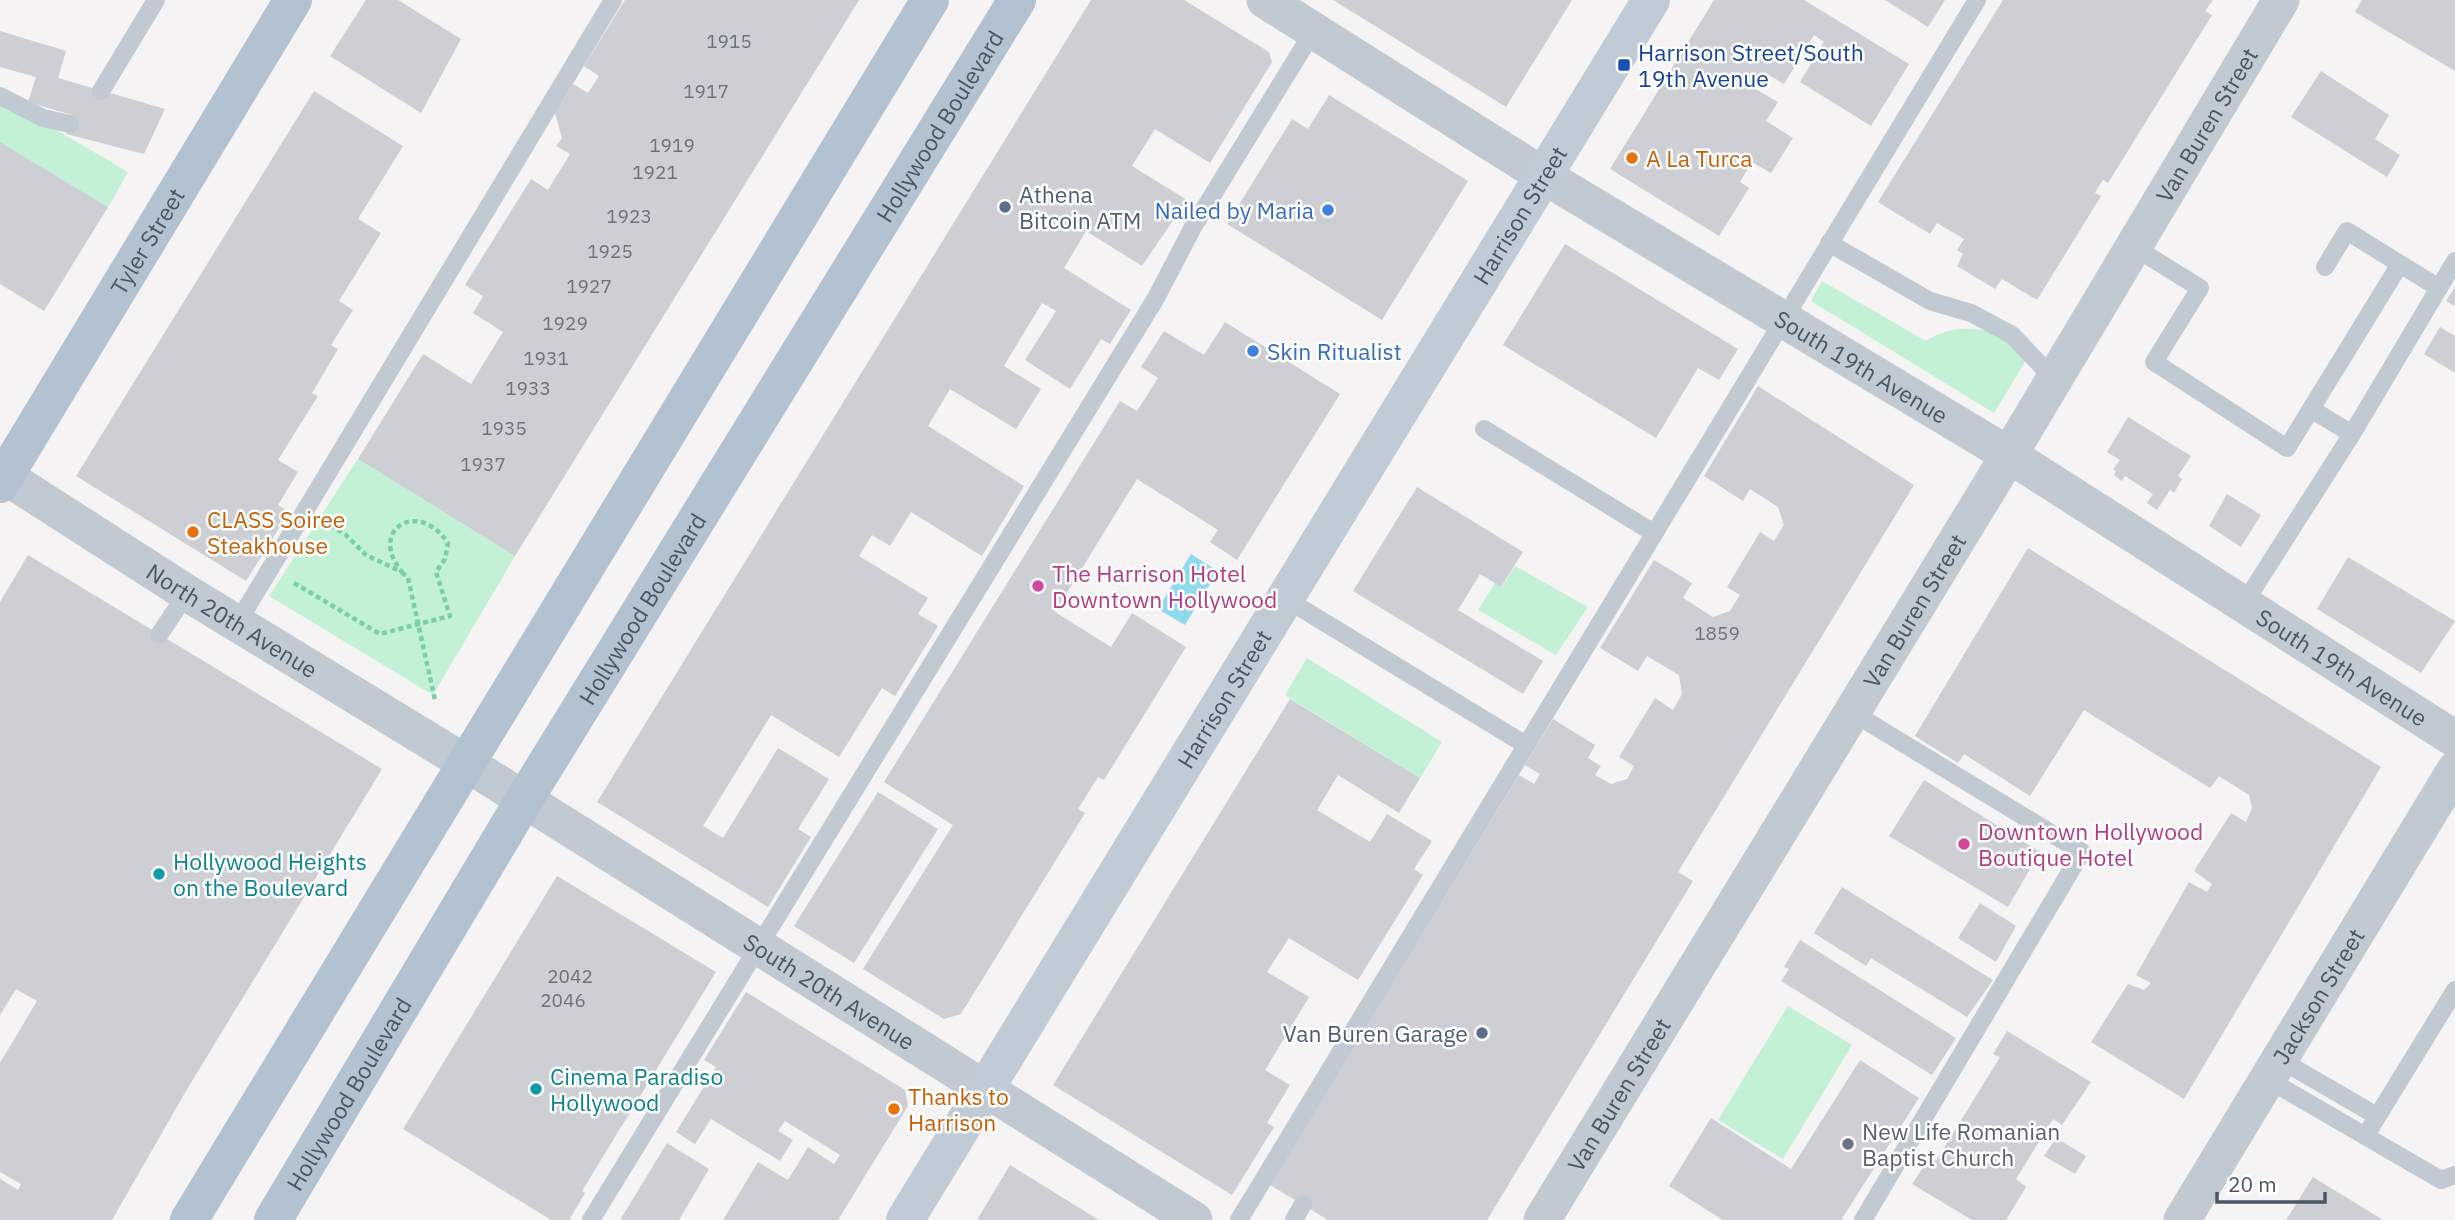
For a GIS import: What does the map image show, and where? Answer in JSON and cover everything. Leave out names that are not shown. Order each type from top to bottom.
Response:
[{"type":"main road","name":"Tyler Street","points":[[2,478],[293,0]]},
{"type":"main road","points":[[189,1220],[930,0]]},
{"type":"main road","name":"Hollywood Boulevard","points":[[274,1220],[524,800],[1017,0]]},
{"type":"main road","name":"Harrison Street","points":[[905,1220],[1651,0]]},
{"type":"street","name":"South 19th Avenue","points":[[1265,0],[1544,176],[2009,455],[2455,738]]},
{"type":"street","name":"Van Buren Street","points":[[1542,1220],[1850,711],[2009,455],[2281,0]]},
{"type":"street","name":"North 20th Avenue","points":[[2,478],[466,763]]},
{"type":"street","name":"South 20th Avenue","points":[[466,763],[1194,1220]]},
{"type":"street","name":"Jackson Street","points":[[2182,1220],[2455,770]]},
{"type":"lane","points":[[101,91],[156,0]]},
{"type":"lane","points":[[237,622],[613,0]]},
{"type":"lane","points":[[1239,1220],[1977,0]]},
{"type":"lane","points":[[591,1220],[1156,298],[1193,228],[1314,30]]},
{"type":"lane","points":[[0,96],[43,118],[70,124]]},
{"type":"lane","points":[[2325,267],[2347,231],[2439,288]]},
{"type":"lane","points":[[1829,243],[1930,301],[1970,313],[2012,335],[2054,379]]},
{"type":"lane","points":[[2134,247],[2200,288],[2154,362],[2287,448],[2400,264]]},
{"type":"lane","points":[[2243,605],[2352,434],[2455,261]]},
{"type":"lane","points":[[2311,409],[2352,434]]},
{"type":"lane","points":[[1484,429],[1654,533]]},
{"type":"lane","points":[[159,635],[187,593]]},
{"type":"lane","points":[[1286,599],[1526,745]]},
{"type":"lane","points":[[1850,711],[2082,852],[1863,1220]]},
{"type":"lane","points":[[2366,1135],[2455,990]]},
{"type":"lane","points":[[2273,1069],[2377,1116]]},
{"type":"lane","points":[[2273,1069],[2366,1135],[2441,1180],[2455,1175]]},
{"type":"path","points":[[300,571],[294,583],[380,634],[418,624],[450,616],[436,572],[445,559],[448,544],[438,529],[426,521],[412,521],[398,527],[389,540],[389,550],[408,578],[418,624],[437,708]]},
{"type":"path","points":[[318,534],[324,522],[345,534],[366,555],[402,572]]},
{"type":"green space","points":[[0,97],[128,172],[108,207],[0,142]]},
{"type":"green space","points":[[1822,281],[1926,341],[1955,330],[1987,331],[2006,340],[2025,362],[1994,413],[1811,301]]},
{"type":"green space","points":[[358,459],[515,556],[433,695],[269,596]]},
{"type":"green space","points":[[1515,566],[1588,607],[1556,655],[1478,610],[1495,583],[1502,587]]},
{"type":"green space","points":[[1307,658],[1442,742],[1420,778],[1285,695]]},
{"type":"green space","points":[[1788,1006],[1852,1045],[1783,1159],[1718,1120]]},
{"type":"water","points":[[1191,554],[1218,571],[1185,625],[1158,609]]},
{"type":"building","points":[[366,0],[398,0],[461,39],[421,113],[330,56]]},
{"type":"building","points":[[625,0],[859,0],[515,556],[358,459],[423,354],[471,384],[503,332],[473,313],[483,296],[465,285],[531,179],[548,190],[570,154],[556,146],[562,138],[555,113],[573,84],[588,93],[599,76],[584,66]]},
{"type":"building","points":[[1091,0],[1184,0],[1269,52],[1272,62],[1210,163],[1155,129],[1132,166],[1187,200],[1142,266],[1086,231],[1064,268],[1131,310],[1110,344],[1101,339],[1070,389],[1025,360],[1056,311],[1042,303],[1004,366],[1041,389],[1016,429],[950,389],[928,426],[1024,486],[982,556],[911,512],[890,546],[872,535],[859,556],[928,598],[918,614],[938,626],[895,696],[882,688],[839,757],[771,715],[703,826],[723,838],[778,748],[829,779],[798,829],[811,837],[768,907],[597,802]]},
{"type":"building","points":[[1333,0],[1572,0],[1506,107]]},
{"type":"building","points":[[1714,0],[1804,0],[1909,64],[1871,126],[1800,82],[1824,42],[1814,35],[1784,84],[1764,72],[1755,89],[1778,102],[1766,121],[1793,138],[1771,173],[1752,162],[1740,182],[1749,188],[1719,236],[1610,169]]},
{"type":"building","points":[[1885,0],[1945,0],[1928,27]]},
{"type":"building","points":[[2003,0],[2213,0],[2205,11],[2212,15],[2108,183],[2103,180],[2095,193],[2101,196],[2037,300],[2002,279],[1995,289],[1957,266],[1963,254],[1957,250],[1964,239],[1937,223],[1930,234],[1878,202]]},
{"type":"building","points":[[2362,0],[2455,0],[2455,71],[2355,12]]},
{"type":"building","points":[[0,31],[66,51],[58,78],[165,109],[144,154],[66,134],[72,115],[28,102],[36,77],[0,67]]},
{"type":"building","points":[[2321,71],[2389,115],[2375,139],[2400,155],[2387,177],[2291,117]]},
{"type":"building","points":[[314,91],[403,146],[358,219],[381,233],[339,301],[353,310],[331,345],[338,349],[312,393],[318,396],[278,460],[298,472],[278,505],[289,512],[246,581],[76,476]]},
{"type":"building","points":[[1329,95],[1468,181],[1382,320],[1227,224],[1292,119],[1308,129]]},
{"type":"building","points":[[0,142],[108,207],[44,311],[0,284]]},
{"type":"building","points":[[1565,244],[1738,349],[1719,380],[1698,368],[1656,438],[1503,345]]},
{"type":"building","points":[[2455,287],[2455,306],[2446,301]]},
{"type":"building","points":[[1225,322],[1340,394],[1237,560],[1210,542],[1218,530],[1137,479],[1055,612],[1111,647],[1132,613],[1186,647],[1104,780],[1098,777],[1078,809],[1085,813],[961,1014],[944,1019],[863,969],[953,825],[884,782],[1120,401],[1137,411],[1158,378],[1141,367],[1164,331],[1204,355]]},
{"type":"building","points":[[2440,327],[2455,336],[2455,373],[2424,354]]},
{"type":"building","points":[[1758,386],[1914,485],[1678,872],[1693,881],[1487,1220],[1328,1220],[1270,1185],[1519,775],[1534,784],[1540,774],[1525,765],[1553,719],[1595,745],[1588,758],[1601,766],[1595,775],[1611,784],[1627,779],[1634,766],[1619,757],[1655,698],[1673,710],[1682,694],[1679,675],[1647,656],[1638,671],[1600,648],[1654,560],[1692,583],[1683,598],[1713,617],[1730,611],[1740,595],[1727,587],[1760,532],[1774,541],[1784,525],[1778,507],[1750,489],[1743,501],[1704,476]]},
{"type":"building","points":[[2128,417],[2191,456],[2178,476],[2182,479],[2174,493],[2170,490],[2157,510],[2147,503],[2153,494],[2125,476],[2122,481],[2114,475],[2116,471],[2113,469],[2120,460],[2107,452]]},
{"type":"building","points":[[1417,487],[1523,552],[1501,587],[1480,574],[1458,610],[1543,661],[1523,694],[1353,591]]},
{"type":"building","points":[[2227,494],[2261,515],[2241,547],[2209,526]]},
{"type":"building","points":[[2028,548],[2381,767],[2184,1099],[2091,1042],[2128,984],[2144,990],[2151,983],[2136,975],[2189,882],[2207,892],[2212,884],[2194,871],[2231,813],[2246,822],[2252,808],[2249,795],[2219,776],[2210,788],[2084,710],[2030,796],[1964,754],[1958,763],[1915,736]]},
{"type":"building","name":"Hollywood Heights on the Boulevard","points":[[28,555],[382,769],[186,1091],[112,1220],[0,1220],[0,1179],[18,1190],[21,1184],[0,1172],[0,1063],[37,1001],[16,989],[0,1015],[0,602]]},
{"type":"building","points":[[2348,557],[2455,621],[2421,673],[2317,609]]},
{"type":"building","points":[[1290,699],[1420,778],[1399,813],[1338,775],[1317,810],[1370,842],[1387,814],[1432,841],[1414,869],[1423,875],[1358,980],[1289,938],[1267,972],[1309,997],[1265,1070],[1290,1085],[1267,1123],[1274,1127],[1232,1195],[1053,1085]]},
{"type":"building","name":"Downtown Hollywood Boutique Hotel","points":[[1924,780],[2040,852],[2008,907],[1889,836]]},
{"type":"building","points":[[878,792],[938,829],[854,963],[794,926]]},
{"type":"building","points":[[557,876],[716,972],[582,1191],[585,1193],[569,1220],[551,1220],[403,1129]]},
{"type":"building","points":[[1842,887],[1993,980],[1967,1017],[1871,958],[1866,966],[1814,933]]},
{"type":"building","points":[[1980,903],[2016,926],[1996,962],[1958,938]]},
{"type":"building","points":[[1800,940],[1956,1038],[1932,1075],[1781,981],[1789,969],[1784,967]]},
{"type":"building","points":[[746,992],[905,1090],[908,1106],[838,1220],[723,1220],[758,1162],[788,1180],[808,1147],[834,1164],[840,1155],[785,1121],[778,1131],[793,1140],[780,1161],[711,1119],[695,1144],[676,1132],[716,1067],[704,1060]]},
{"type":"building","points":[[2007,1031],[2091,1082],[2062,1125],[2053,1119],[2016,1179],[2026,1187],[2006,1220],[1972,1220],[1912,1184],[1930,1157],[1936,1161],[2000,1057],[1993,1054]]},
{"type":"building","name":"New Life Romanian Baptist Church","points":[[1860,1060],[1919,1098],[1841,1220],[1723,1220],[1669,1186],[1711,1118],[1791,1169]]},
{"type":"building","points":[[2056,1138],[2086,1156],[2075,1174],[2044,1156]]},
{"type":"building","points":[[667,1143],[709,1169],[679,1220],[620,1220]]},
{"type":"building","points":[[1010,1165],[1099,1220],[977,1220]]},
{"type":"building","points":[[2313,1177],[2383,1220],[2286,1220]]},
{"type":"place","name":"Harrison Street/South 19th Avenue","points":[[1624,65]]},
{"type":"place","name":"A La Turca","points":[[1632,158]]},
{"type":"place","name":"Athena Bitcoin ATM","points":[[1005,207]]},
{"type":"place","name":"Nailed by Maria","points":[[1328,210]]},
{"type":"place","name":"Skin Ritualist","points":[[1253,351]]},
{"type":"place","name":"CLASS Soiree Steakhouse","points":[[193,532]]},
{"type":"place","name":"The Harrison Hotel Downtown Hollywood","points":[[1038,586]]},
{"type":"place","name":"Downtown Hollywood Boutique Hotel","points":[[1964,844]]},
{"type":"place","name":"Hollywood Heights on the Boulevard","points":[[159,874]]},
{"type":"place","name":"Van Buren Garage","points":[[1482,1033]]},
{"type":"place","name":"Cinema Paradiso Hollywood","points":[[536,1089]]},
{"type":"place","name":"Thanks to Harrison","points":[[894,1109]]},
{"type":"place","name":"New Life Romanian Baptist Church","points":[[1848,1144]]}]
